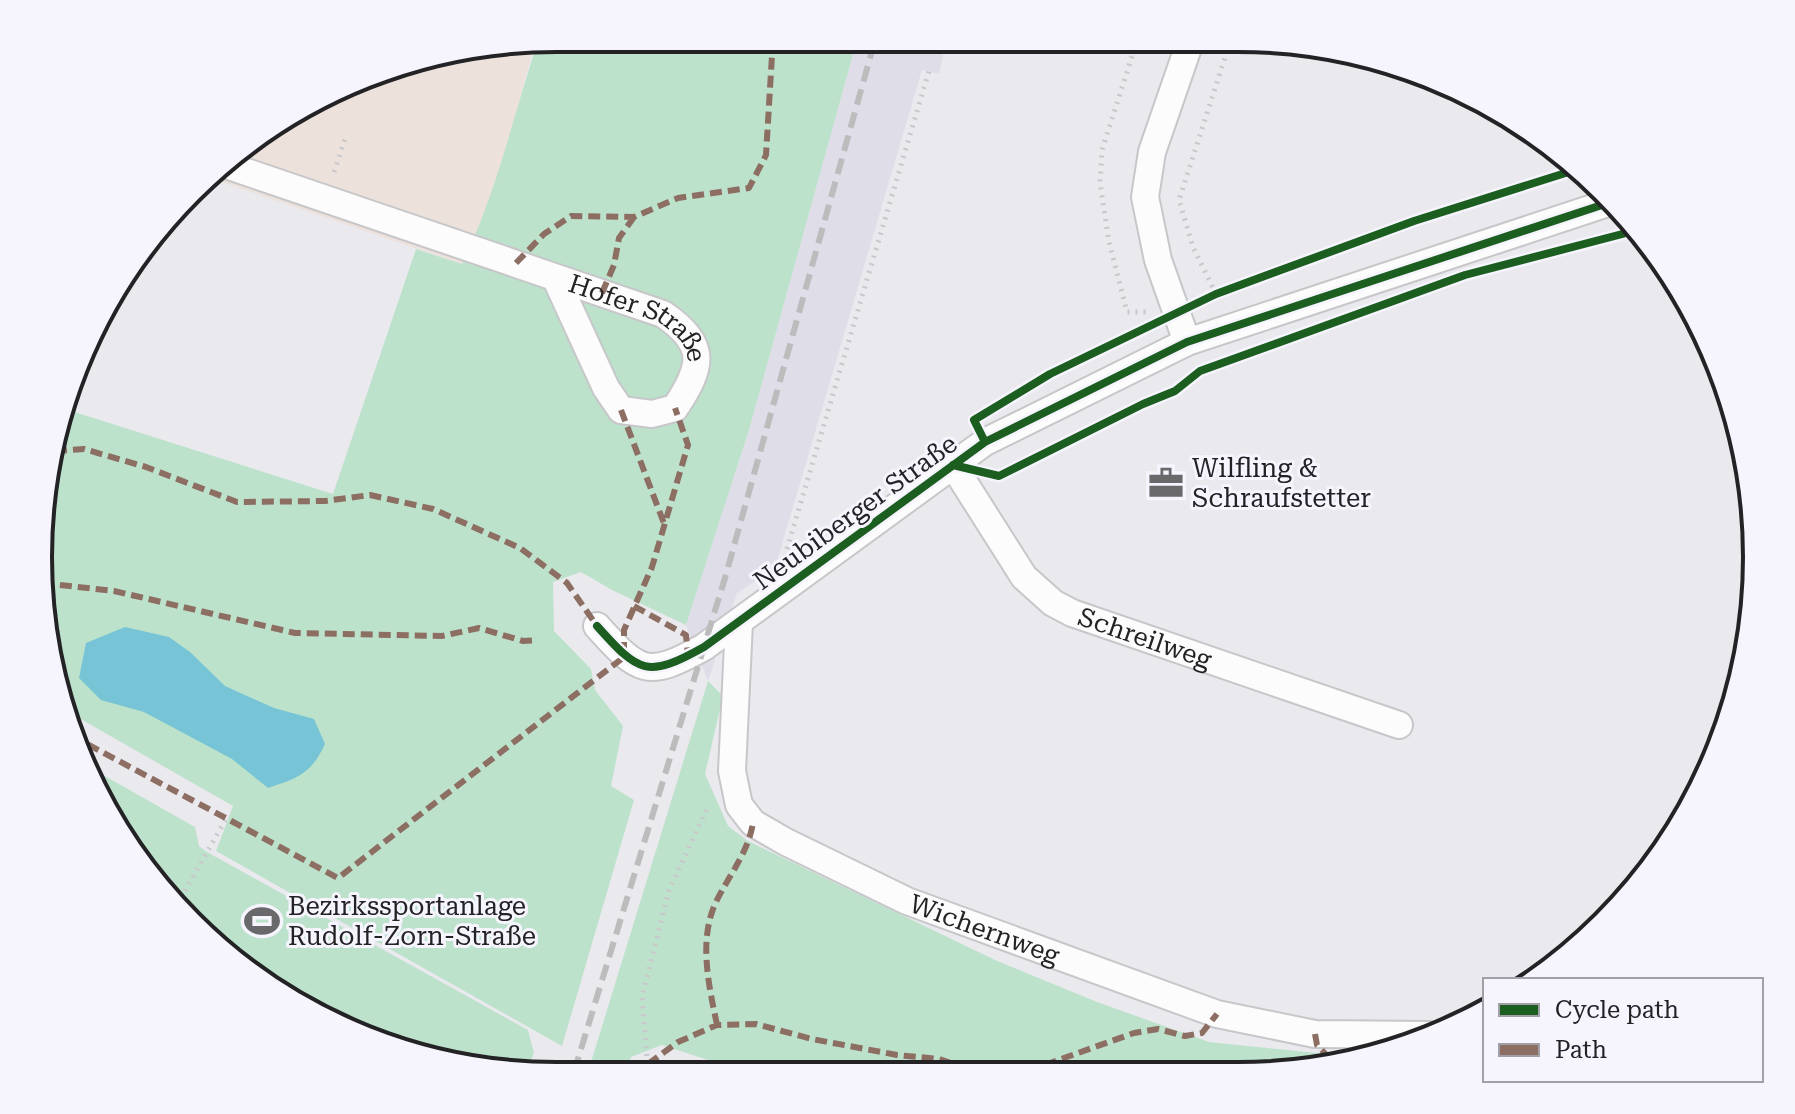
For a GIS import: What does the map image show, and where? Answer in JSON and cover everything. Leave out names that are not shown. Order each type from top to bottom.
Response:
[{"type":"street","points":[[1187,52],[1152,152],[1145,197],[1158,260],[1187,342]]},
{"type":"street","name":"Hofer Straße","points":[[235,168],[663,314],[683,328],[697,351],[692,382],[675,408],[652,414],[621,410],[606,388],[556,279]]},
{"type":"street","name":"Neubiberger Straße","points":[[597,626],[624,657],[646,669],[672,665],[704,647],[985,442],[1187,342],[1600,206]]},
{"type":"street","name":"Schreilweg","points":[[953,465],[1024,577],[1053,603],[1072,613],[1399,725]]},
{"type":"street","name":"Wichernweg","points":[[739,622],[732,771],[739,805],[753,823],[907,901],[1217,1014],[1315,1034],[1401,1035]]},
{"type":"path","points":[[1216,294],[1193,247],[1179,200],[1227,52]]},
{"type":"path","points":[[797,579],[786,553],[929,71]]},
{"type":"path","points":[[336,164],[345,139]]},
{"type":"path","points":[[647,1062],[642,997],[669,890],[707,807],[732,771]]},
{"type":"path","points":[[182,896],[227,817]]},
{"type":"shaded area","points":[[854,52],[944,52],[939,74],[922,70],[775,568],[737,593],[708,681],[686,625],[749,430]]},
{"type":"shaded area","points":[[532,53],[501,169],[462,264],[220,181],[276,137],[364,90],[426,69],[491,56]]},
{"type":"green space","points":[[854,52],[749,430],[686,625],[581,572],[553,582],[554,631],[591,669],[595,690],[623,726],[611,786],[634,800],[562,1046],[216,851],[233,806],[79,718],[62,656],[53,590],[56,491],[74,412],[333,494],[416,249],[462,264],[495,181],[534,53]]},
{"type":"green space","points":[[708,681],[723,696],[705,774],[728,826],[748,841],[995,960],[1097,1002],[1209,1042],[1326,1054],[1238,1062],[714,1062],[662,1045],[631,1057],[629,1062],[591,1062]]},
{"type":"green space","name":"Bezirkssportanlage Rudolf-Zorn-Straße","points":[[101,774],[195,827],[199,846],[207,852],[528,1030],[534,1053],[531,1061],[524,1061],[426,1045],[364,1024],[276,977],[224,937],[177,890],[137,838]]},
{"type":"water","points":[[125,627],[169,637],[190,652],[225,686],[274,708],[314,719],[325,744],[314,762],[296,778],[268,788],[232,759],[144,712],[101,700],[79,678],[86,643]]},
{"type":"railway","points":[[577,1062],[725,578],[872,52]]},
{"type":"marked path","points":[[516,263],[544,234],[571,216],[634,217],[678,198],[749,188],[766,155],[772,52]]},
{"type":"marked path","points":[[602,293],[614,265],[619,238],[634,217]]},
{"type":"marked path","points":[[88,745],[338,878],[624,657],[624,630],[652,567],[688,445],[675,408]]},
{"type":"marked path","points":[[621,410],[665,526]]},
{"type":"marked path","points":[[64,450],[84,449],[146,467],[237,502],[325,501],[370,495],[433,509],[520,548],[567,583],[597,626]]},
{"type":"marked path","points":[[53,584],[114,591],[295,633],[442,636],[479,628],[523,641],[538,640]]},
{"type":"marked path","points":[[634,606],[686,635],[688,656]]},
{"type":"marked path","points":[[717,1025],[707,963],[707,932],[716,902],[743,854],[753,823]]},
{"type":"marked path","points":[[1053,1062],[1134,1033],[1158,1029],[1185,1036],[1202,1033],[1217,1014]]},
{"type":"marked path","points":[[651,1062],[678,1042],[717,1025],[756,1024],[812,1039],[948,1062]]},
{"type":"marked path","points":[[1315,1034],[1317,1045],[1326,1054]]},
{"type":"cycle path","points":[[985,442],[974,420],[1050,374],[1216,294],[1414,221],[1566,173]]},
{"type":"cycle path","points":[[597,626],[634,662],[656,667],[669,664],[704,647],[985,442],[1187,342],[1600,206]]},
{"type":"cycle path","points":[[953,465],[999,476],[1175,391],[1200,371],[1465,275],[1625,233]]},
{"type":"place","name":"Wilfling & Schraufstetter","points":[[1166,483]]},
{"type":"place","name":"Bezirkssportanlage Rudolf-Zorn-Straße","points":[[262,921]]}]
